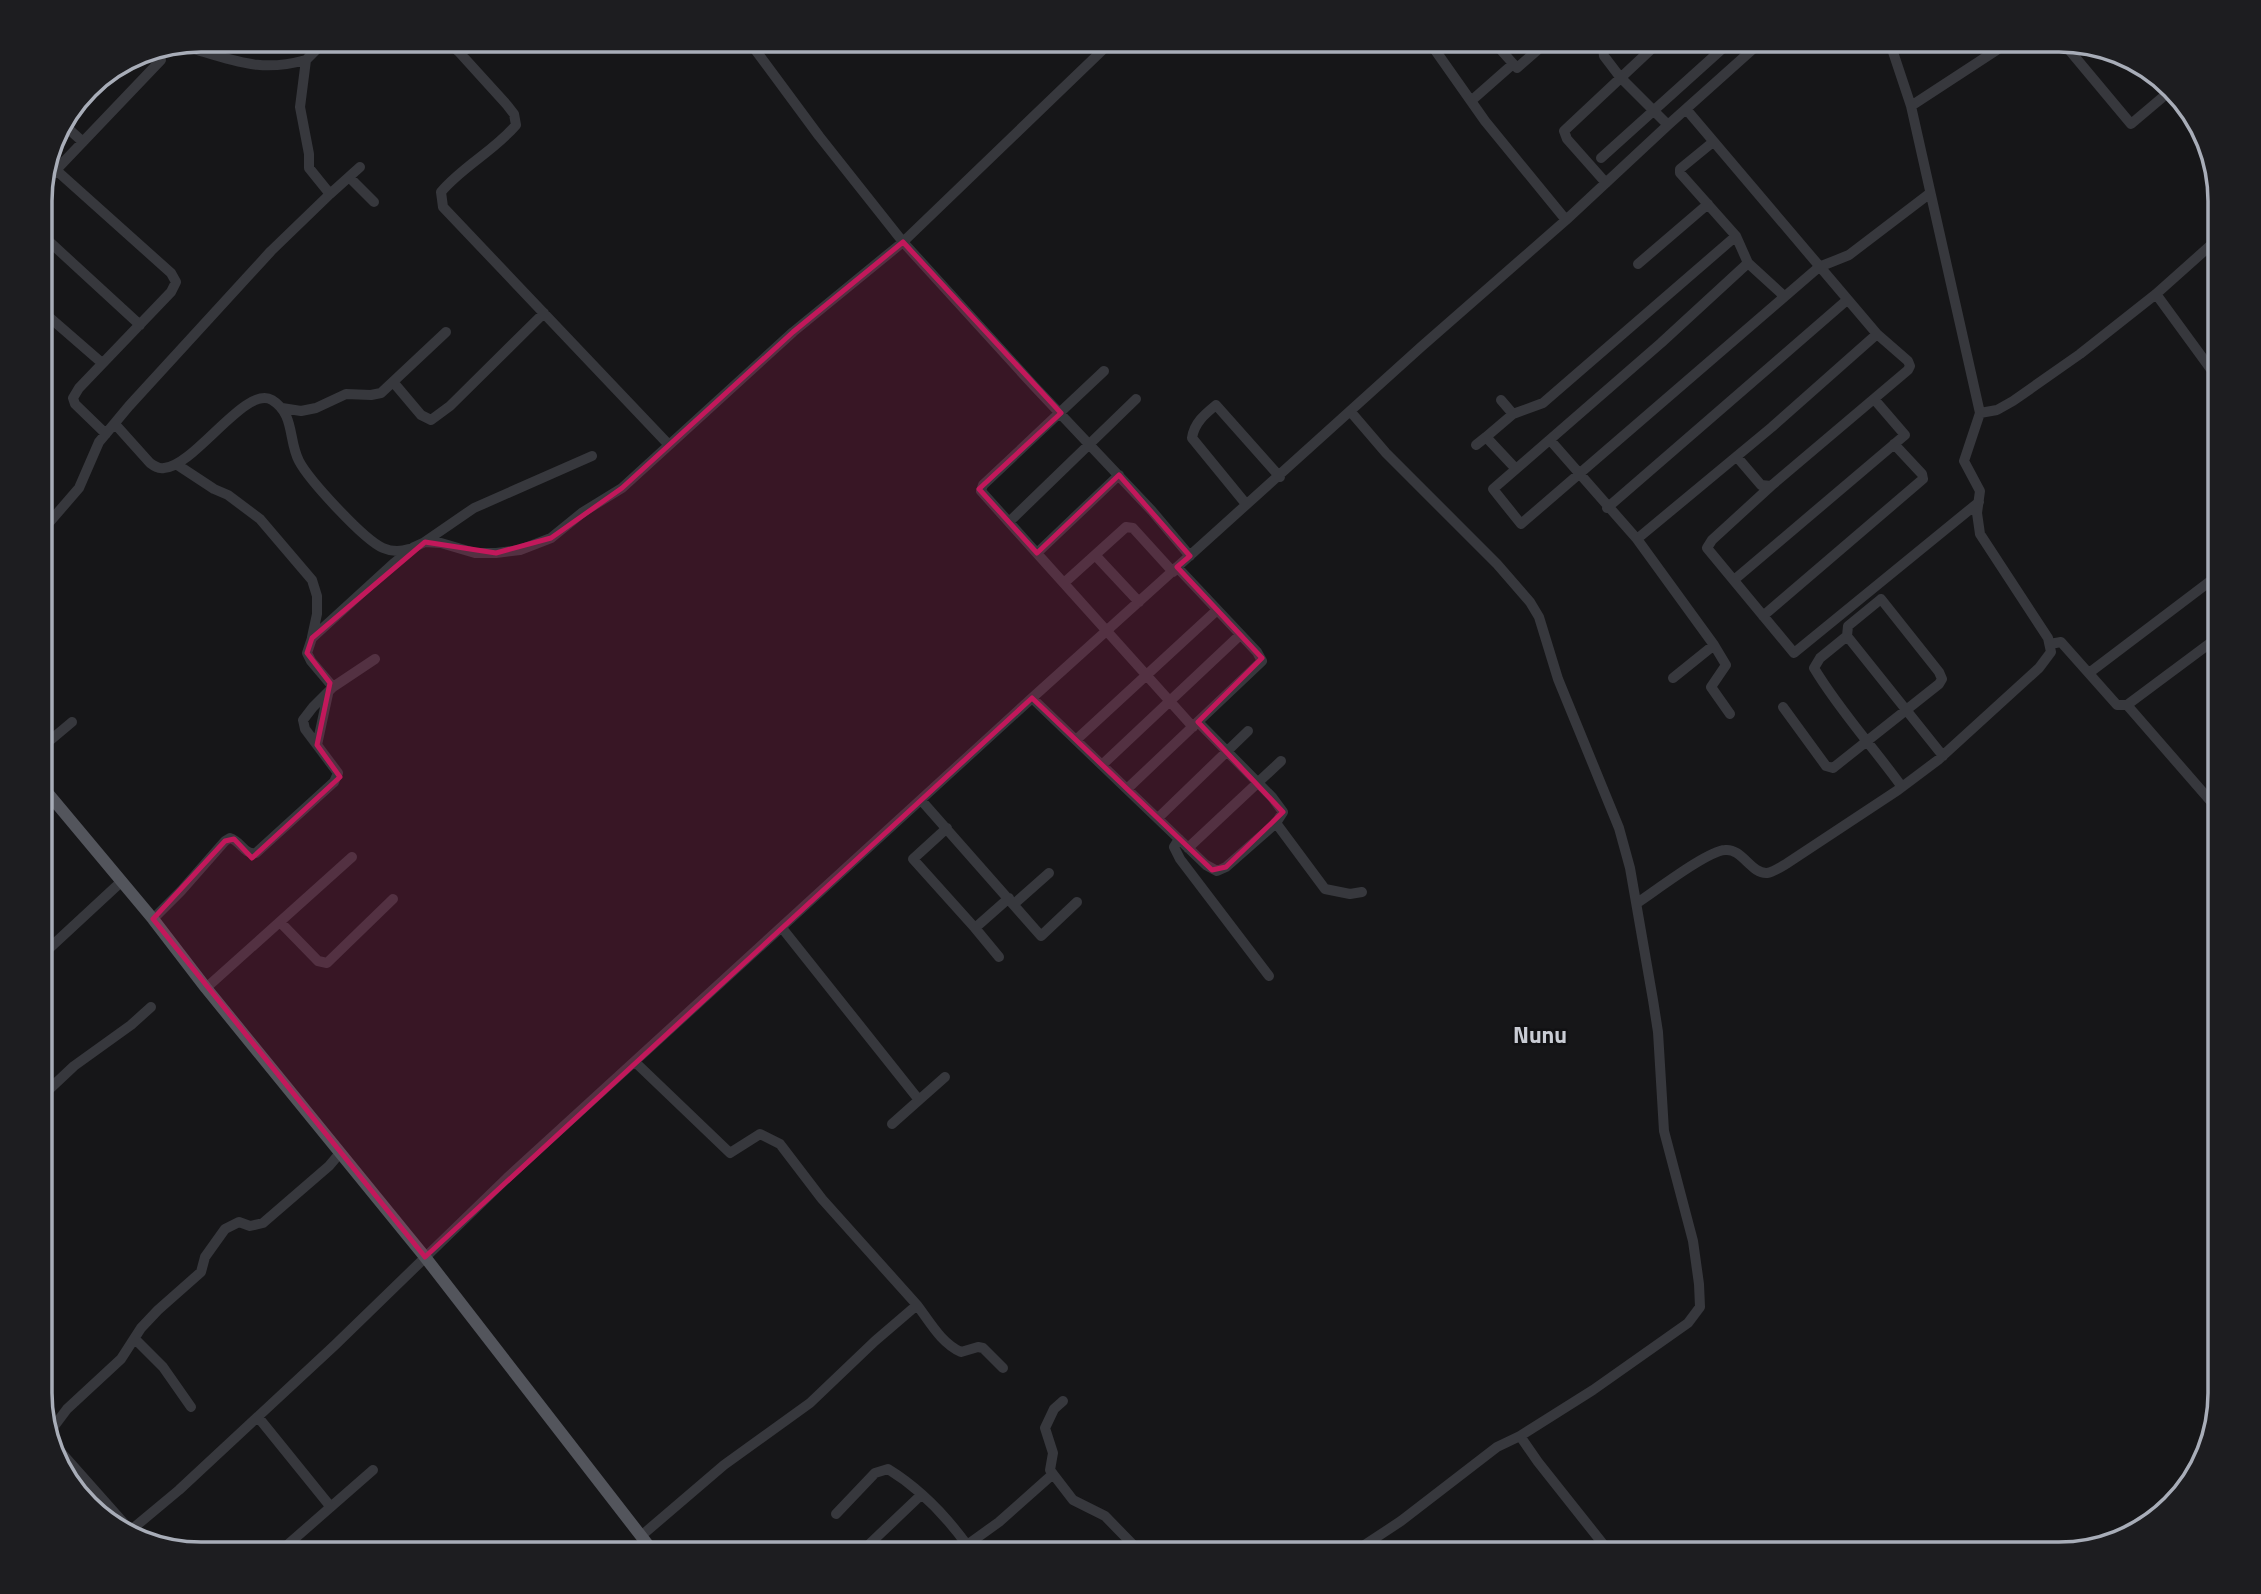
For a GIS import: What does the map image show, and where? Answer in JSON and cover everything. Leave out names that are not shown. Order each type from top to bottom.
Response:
[{"type":"main road","points":[[53,799],[425,1257],[645,1542]]},
{"type":"street","points":[[1437,52],[1471,101],[1566,220]]},
{"type":"street","points":[[1503,52],[1519,68],[1536,52]]},
{"type":"street","points":[[1604,52],[1620,77],[1668,125]]},
{"type":"street","points":[[1606,183],[1567,139],[1564,131],[1647,52]]},
{"type":"street","points":[[1601,158],[1719,52]]},
{"type":"street","points":[[136,1526],[179,1490],[635,1062],[1032,698],[1749,52]]},
{"type":"street","points":[[1637,903],[1706,858],[1725,850],[1735,852],[1763,873],[1769,873],[1786,864],[1902,787],[1943,756],[2047,660],[2051,652],[2050,643],[2017,587],[1980,534],[1977,513],[1980,491],[1964,461],[1980,413],[1911,106],[1893,52]]},
{"type":"street","points":[[1911,106],[1994,52]]},
{"type":"street","points":[[208,53],[254,66],[287,65],[306,60]]},
{"type":"street","points":[[313,53],[306,60],[303,71],[300,116],[309,154],[309,168],[330,194]]},
{"type":"street","points":[[460,53],[508,105],[514,114],[516,125],[505,138],[441,192],[443,206],[669,445]]},
{"type":"street","points":[[757,53],[819,136],[933,278],[1119,475],[1190,556]]},
{"type":"street","points":[[115,424],[150,463],[162,468],[176,464],[241,408],[259,397],[270,398],[288,417],[299,461],[363,535],[381,548],[404,551],[425,542],[441,543],[475,553],[520,550],[536,545],[551,538],[583,512],[622,488],[793,332],[903,242],[1100,53]]},
{"type":"street","points":[[2073,53],[2131,124],[2165,96]]},
{"type":"street","points":[[57,169],[161,60]]},
{"type":"street","points":[[1471,101],[1513,64]]},
{"type":"street","points":[[1686,109],[1847,300],[1910,366],[1771,486],[1708,544],[1707,548],[1794,653],[1980,502]]},
{"type":"street","points":[[70,131],[83,142]]},
{"type":"street","points":[[1713,142],[1679,172],[1737,236],[1748,263],[1784,296]]},
{"type":"street","points":[[53,518],[79,488],[95,451],[129,406],[271,251],[360,167]]},
{"type":"street","points":[[56,170],[171,273],[176,282],[172,292],[102,363],[73,398],[75,404],[106,434]]},
{"type":"street","points":[[349,177],[374,202]]},
{"type":"street","points":[[1748,263],[1661,343],[1493,489],[1521,524],[1819,267],[1849,256],[1929,194]]},
{"type":"street","points":[[1638,264],[1708,204]]},
{"type":"street","points":[[1476,445],[1513,414],[1543,403],[1737,236]]},
{"type":"street","points":[[53,245],[140,325]]},
{"type":"street","points":[[1980,413],[1997,410],[2013,401],[2080,354],[2156,294],[2208,248]]},
{"type":"street","points":[[2156,294],[2208,365]]},
{"type":"street","points":[[1607,508],[1847,300]]},
{"type":"street","points":[[394,383],[421,415],[431,420],[450,406],[544,313]]},
{"type":"street","points":[[53,320],[102,363]]},
{"type":"street","points":[[282,408],[301,411],[316,408],[346,394],[381,393],[446,332]]},
{"type":"street","points":[[1637,539],[1737,457],[1877,334]]},
{"type":"street","points":[[1032,698],[1212,870],[1226,867],[1282,817],[1282,808],[1226,751],[1169,701],[983,494],[982,487],[1104,371]]},
{"type":"street","points":[[1009,522],[1136,399]]},
{"type":"street","points":[[1734,580],[1905,435],[1874,399]]},
{"type":"street","points":[[1501,400],[1513,414]]},
{"type":"street","points":[[1246,504],[1192,438],[1198,422],[1216,405],[1280,477]]},
{"type":"street","points":[[1350,411],[1386,453],[1497,564],[1530,602],[1539,617],[1558,679],[1619,828],[1637,903],[1658,1032],[1664,1131],[1693,1241],[1700,1307],[1688,1323],[1593,1390],[1520,1436],[1497,1447],[1435,1496],[1368,1542]]},
{"type":"street","points":[[1486,437],[1516,470]]},
{"type":"street","points":[[1550,440],[1637,539],[1714,645],[1726,665],[1711,687],[1730,714]]},
{"type":"street","points":[[1763,616],[1923,479],[1922,474],[1894,444]]},
{"type":"street","points":[[312,638],[414,547],[474,508],[592,456]]},
{"type":"street","points":[[1737,457],[1761,485],[1771,486]]},
{"type":"street","points":[[176,464],[228,495],[260,519],[312,580],[317,596],[317,614],[307,653],[331,690],[317,745]]},
{"type":"street","points":[[1037,553],[1119,475]]},
{"type":"street","points":[[1064,583],[1130,526],[1262,657],[1261,663],[1127,789]]},
{"type":"street","points":[[1096,556],[1139,602]]},
{"type":"street","points":[[2089,673],[2208,583]]},
{"type":"street","points":[[1783,707],[1830,768],[1839,765],[1868,740],[1906,710],[1939,684],[1942,676],[1881,599],[1848,626],[1847,636],[1906,710],[1943,756]]},
{"type":"street","points":[[1076,740],[1216,611]]},
{"type":"street","points":[[1102,765],[1240,635]]},
{"type":"street","points":[[1847,636],[1820,658],[1814,668],[1902,787]]},
{"type":"street","points":[[2050,643],[2061,642],[2117,705],[2127,705],[2208,645]]},
{"type":"street","points":[[1673,678],[1714,645]]},
{"type":"street","points":[[153,919],[225,841],[234,839],[247,852],[256,853],[334,782],[338,774],[305,729],[303,720],[331,690],[375,659]]},
{"type":"street","points":[[2127,705],[2208,798]]},
{"type":"street","points":[[53,738],[72,722]]},
{"type":"street","points":[[1158,818],[1248,731]]},
{"type":"street","points":[[1188,848],[1280,761]]},
{"type":"street","points":[[921,800],[1041,936],[1077,902]]},
{"type":"street","points":[[1276,823],[1325,889],[1350,894],[1362,892]]},
{"type":"street","points":[[947,828],[913,859],[999,957]]},
{"type":"street","points":[[1179,839],[1174,847],[1180,859],[1269,976]]},
{"type":"street","points":[[206,988],[352,857]]},
{"type":"street","points":[[975,928],[1049,873]]},
{"type":"street","points":[[53,945],[122,881]]},
{"type":"street","points":[[280,922],[317,961],[327,963],[393,899]]},
{"type":"street","points":[[782,928],[919,1100]]},
{"type":"street","points":[[53,1086],[74,1066],[131,1026],[151,1007]]},
{"type":"street","points":[[635,1062],[730,1153],[760,1134],[779,1144],[822,1199],[917,1305],[941,1338],[953,1349],[961,1352],[983,1348],[1003,1368]]},
{"type":"street","points":[[892,1124],[945,1077]]},
{"type":"street","points":[[56,1423],[67,1409],[121,1359],[141,1328],[201,1272],[205,1257],[225,1229],[239,1222],[250,1226],[263,1223],[329,1166],[340,1153]]},
{"type":"street","points":[[641,1536],[724,1465],[810,1403],[917,1305]]},
{"type":"street","points":[[135,1339],[163,1367],[191,1407]]},
{"type":"street","points":[[1063,1401],[1054,1409],[1045,1428],[1053,1453],[1050,1470],[1073,1500],[1105,1516],[1130,1542]]},
{"type":"street","points":[[258,1417],[330,1506]]},
{"type":"street","points":[[1520,1436],[1601,1542]]},
{"type":"street","points":[[71,1464],[119,1516]]},
{"type":"street","points":[[836,1514],[875,1473],[882,1469],[890,1470],[952,1524],[961,1542]]},
{"type":"street","points":[[290,1542],[373,1470]]},
{"type":"street","points":[[975,1542],[1053,1474]]},
{"type":"street","points":[[872,1542],[921,1495]]},
{"type":"highlighted area","points":[[903,242],[1061,413],[979,489],[1037,553],[1119,475],[1190,556],[1177,567],[1262,658],[1198,722],[1283,812],[1226,867],[1212,870],[1032,698],[425,1257],[153,919],[225,841],[234,839],[252,858],[340,777],[317,745],[330,683],[307,653],[312,638],[425,542],[496,553],[551,538],[622,488],[793,332]]},
{"type":"district","name":"Nunu","points":[[1540,1034]]}]
